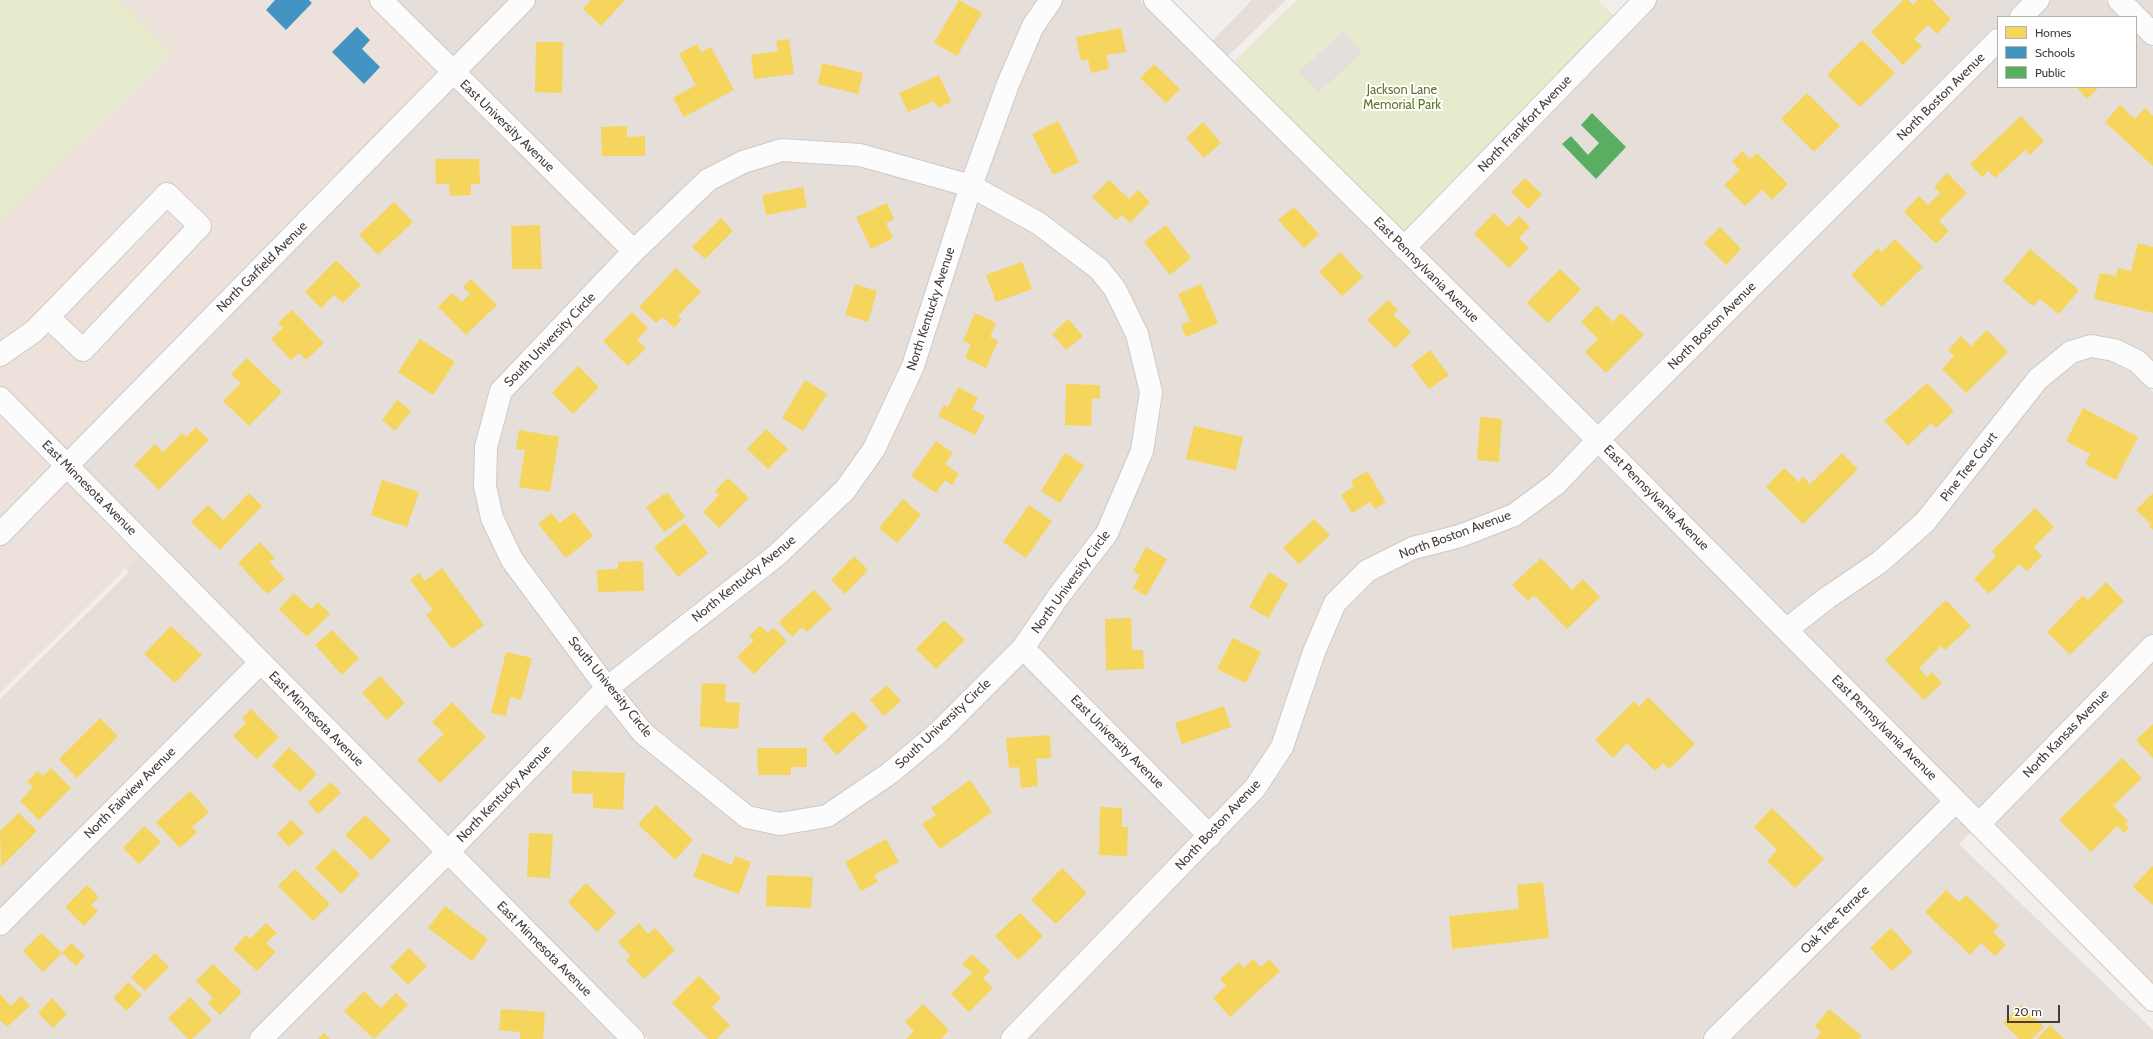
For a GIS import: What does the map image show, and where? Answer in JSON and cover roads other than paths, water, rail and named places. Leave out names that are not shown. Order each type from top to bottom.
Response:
[{"type":"street","name":"East University Avenue","points":[[381,0],[634,251]]},
{"type":"street","name":"North Garfield Avenue","points":[[0,534],[524,0]]},
{"type":"street","name":"North Kentucky Avenue","points":[[261,1039],[448,852],[607,688],[777,555],[845,490],[874,449],[913,366],[971,186],[1008,84],[1034,26],[1051,0]]},
{"type":"street","name":"East Pennsylvania Avenue","points":[[1155,0],[1598,440],[2153,1000]]},
{"type":"street","name":"North Frankfort Avenue","points":[[1404,248],[1645,0]]},
{"type":"street","points":[[2022,16],[2038,0]]},
{"type":"street","points":[[2119,0],[2135,16]]},
{"type":"street","points":[[2137,18],[2153,34]]},
{"type":"street","name":"North Boston Avenue","points":[[1012,1039],[1255,788],[1282,747],[1314,652],[1335,603],[1367,571],[1413,548],[1460,536],[1514,515],[1556,484],[1598,440],[1997,41]]},
{"type":"street","name":"North University Circle","points":[[634,251],[708,180],[743,162],[782,150],[860,155],[971,186],[1038,223],[1099,268],[1115,289],[1137,334],[1151,392],[1142,451],[1107,533],[1058,597],[1023,648]]},
{"type":"street","points":[[0,355],[33,332],[48,316],[167,194],[200,226],[83,350],[48,316]]},
{"type":"street","name":"South University Circle","points":[[634,251],[501,391],[486,447],[485,486],[491,512],[512,560],[607,688],[643,733],[747,817],[780,824],[827,816],[890,773],[939,732],[1023,648]]},
{"type":"street","name":"Pine Tree Court","points":[[1786,630],[1827,598],[1880,562],[1925,522],[2038,379],[2071,352],[2092,346],[2114,350],[2137,361],[2153,377]]},
{"type":"street","name":"East Minnesota Avenue","points":[[0,398],[632,1039]]},
{"type":"street","name":"North Kansas Avenue","points":[[1979,824],[2153,646]]},
{"type":"street","name":"East University Avenue","points":[[1023,648],[1210,836]]},
{"type":"street","name":"North Fairview Avenue","points":[[0,924],[260,662]]},
{"type":"street","name":"Oak Tree Terrace","points":[[1715,1039],[1956,801]]},
{"type":"park label","name":"Jackson Lane Memorial Park","points":[[1402,98]]}]
